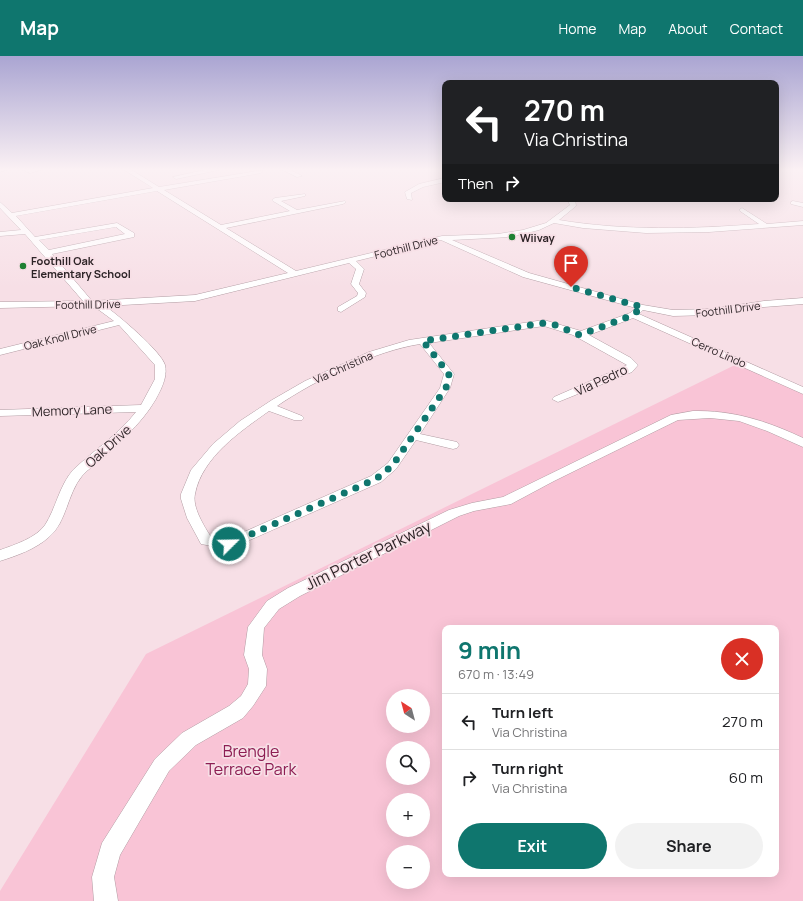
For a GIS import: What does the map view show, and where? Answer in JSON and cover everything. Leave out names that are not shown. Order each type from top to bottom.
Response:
[{"type":"street","name":"Oak Drive","points":[[0,556],[23,547],[43,535],[51,527],[66,492],[77,474],[131,426],[150,401],[160,379],[160,365],[155,357],[121,322],[87,299],[47,253],[4,208]]},
{"type":"street","points":[[11,215],[50,208]]},
{"type":"street","points":[[191,208],[295,274]]},
{"type":"street","points":[[290,208],[296,212]]},
{"type":"street","points":[[222,227],[313,208]]},
{"type":"street","points":[[442,238],[512,235],[536,229],[552,221],[570,208]]},
{"type":"street","points":[[742,210],[765,225]]},
{"type":"street","points":[[552,221],[602,230],[655,232],[803,223]]},
{"type":"street","points":[[34,239],[117,225],[131,235],[47,253]]},
{"type":"street","points":[[0,234],[26,232]]},
{"type":"street","name":"Foothill Drive","points":[[0,305],[46,304],[87,299],[183,299],[212,294],[442,238],[526,275],[642,307],[672,313],[696,314],[803,300]]},
{"type":"street","points":[[341,309],[361,297],[362,293],[355,284],[360,269],[351,261]]},
{"type":"street","points":[[580,335],[633,315],[642,307]]},
{"type":"street","name":"Cerro Lindo","points":[[633,315],[803,391]]},
{"type":"street","name":"Oak Knoll Drive","points":[[0,352],[121,322]]},
{"type":"street","name":"Via Christina","points":[[423,341],[449,374],[446,388],[392,466],[376,479],[229,544],[206,541],[196,528],[188,495],[194,477],[204,461],[218,447],[268,407],[295,390],[370,354],[398,345],[423,341],[544,323],[555,325],[580,335]]},
{"type":"street","name":"Via Pedro","points":[[558,399],[628,370],[633,365],[627,360],[580,335]]},
{"type":"street","points":[[268,407],[298,418]]},
{"type":"street","name":"Memory Lane","points":[[0,413],[144,408]]},
{"type":"street","name":"Jim Porter Parkway","points":[[106,901],[103,877],[110,851],[162,765],[189,739],[236,712],[248,701],[257,686],[258,669],[253,656],[256,627],[273,605],[294,592],[454,513],[472,507],[506,501],[513,498],[562,471],[675,417],[696,414],[718,414],[745,418],[768,426],[803,443]]},
{"type":"street","points":[[413,436],[453,445]]},
{"type":"green space","name":"Brengle Terrace Park","points":[[741,362],[803,390],[803,901],[0,901],[0,891],[146,654]]},
{"type":"place","name":"Wiivay","points":[[512,237]]},
{"type":"place","name":"Foothill Oak Elementary School","points":[[23,266]]},
{"type":"route","points":[[229,544],[336,498],[376,479],[392,466],[446,388],[449,374],[423,341],[544,323],[555,325],[580,335],[633,315],[642,307],[571,287]]}]
